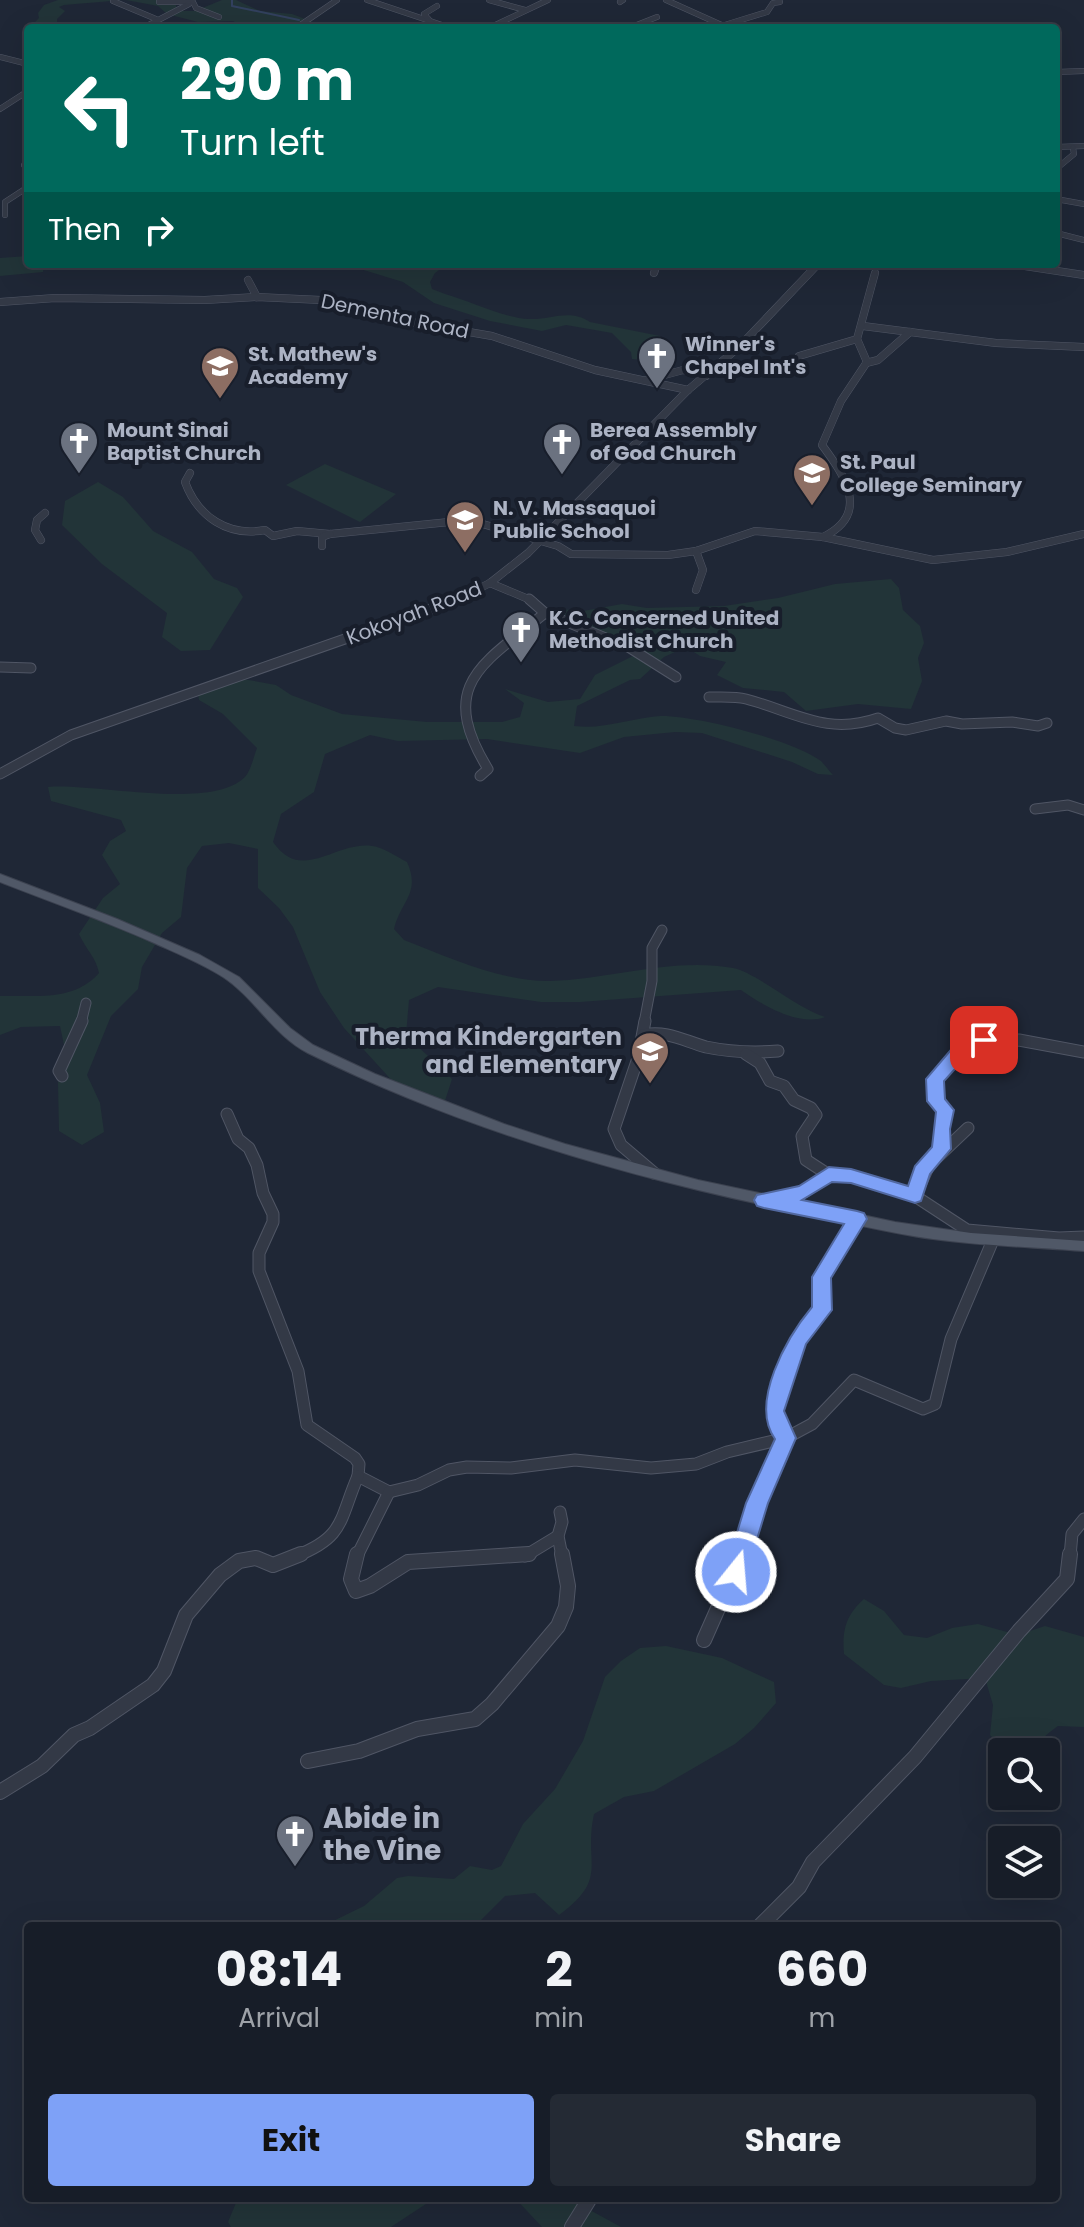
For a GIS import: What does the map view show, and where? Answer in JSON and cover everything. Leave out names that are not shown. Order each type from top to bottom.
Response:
[{"type":"main road","points":[[0,878],[120,925],[226,974],[276,1023],[306,1046],[390,1086],[476,1118],[656,1174],[888,1227],[993,1240],[1084,1246]]},
{"type":"street","points":[[302,24],[337,0]]},
{"type":"street","points":[[367,0],[438,24]]},
{"type":"street","points":[[489,0],[525,10]]},
{"type":"street","points":[[497,24],[548,0]]},
{"type":"street","points":[[666,0],[721,24]]},
{"type":"street","points":[[113,1],[156,19]]},
{"type":"street","points":[[159,2],[196,1]]},
{"type":"street","points":[[196,1],[196,8],[219,17]]},
{"type":"street","points":[[149,24],[196,1]]},
{"type":"street","points":[[726,24],[767,12],[773,3],[780,2]]},
{"type":"street","points":[[432,22],[424,15],[437,6]]},
{"type":"street","points":[[639,24],[657,17]]},
{"type":"street","points":[[0,57],[24,63]]},
{"type":"street","points":[[1060,72],[1084,71]]},
{"type":"street","points":[[0,109],[24,94]]},
{"type":"street","points":[[1060,147],[1084,146]]},
{"type":"street","points":[[1060,167],[1074,154],[1073,148]]},
{"type":"street","points":[[5,215],[5,202],[24,190]]},
{"type":"street","points":[[1060,200],[1084,204]]},
{"type":"street","points":[[1060,234],[1084,240]]},
{"type":"street","points":[[654,273],[656,268]]},
{"type":"street","name":"Kokoyah Road","points":[[0,774],[71,735],[341,642],[459,599],[490,583],[510,570],[688,390],[739,347],[814,268]]},
{"type":"street","points":[[1037,268],[1084,275]]},
{"type":"street","points":[[799,356],[840,347],[857,339],[875,273]]},
{"type":"street","points":[[248,280],[257,297]]},
{"type":"street","name":"Dementa Road","points":[[0,302],[55,298],[205,300],[257,297],[321,300],[405,321],[492,336],[595,370],[688,390]]},
{"type":"street","points":[[863,326],[996,343],[1084,347]]},
{"type":"street","points":[[823,537],[835,532],[847,521],[849,486],[836,463],[824,450],[823,439],[841,399],[866,363],[878,360],[910,332]]},
{"type":"street","points":[[857,339],[866,363]]},
{"type":"street","points":[[646,380],[683,370],[706,376]]},
{"type":"street","points":[[190,473],[185,482],[197,505],[224,529],[238,534],[265,530],[273,536],[297,531],[330,534],[469,520],[558,546],[571,554],[674,554],[696,551],[744,531],[823,537],[933,560],[1007,552],[1084,534]]},
{"type":"street","points":[[41,540],[35,530],[37,520],[45,513]]},
{"type":"street","points":[[322,546],[322,537],[330,534]]},
{"type":"street","points":[[696,551],[704,564],[702,579],[696,590]]},
{"type":"street","points":[[490,583],[532,600],[545,613],[630,648],[676,677]]},
{"type":"street","points":[[480,776],[488,769],[472,734],[464,706],[468,687],[498,654],[545,613]]},
{"type":"street","points":[[0,667],[31,668]]},
{"type":"street","points":[[709,697],[743,698],[824,725],[856,726],[878,718],[895,728],[906,730],[946,721],[962,724],[1012,722],[1038,726],[1047,723]]},
{"type":"street","points":[[1035,809],[1068,805],[1084,810]]},
{"type":"street","points":[[656,1174],[621,1145],[614,1129],[638,1058],[652,981],[652,948],[662,930]]},
{"type":"street","points":[[62,1076],[59,1071],[86,1012],[86,1003]]},
{"type":"street","points":[[643,1035],[684,1036],[699,1045],[746,1054],[778,1051]]},
{"type":"street","points":[[941,1149],[945,1110],[936,1101],[935,1079],[967,1043],[1019,1040],[1084,1052]]},
{"type":"street","points":[[746,1054],[760,1063],[770,1081],[784,1086],[794,1100],[811,1108],[816,1115],[802,1136],[806,1160],[829,1175],[851,1176],[915,1196],[967,1230],[1059,1238],[1084,1237]]},
{"type":"street","points":[[0,1792],[42,1766],[74,1735],[90,1728],[153,1685],[164,1671],[186,1615],[220,1575],[239,1561],[256,1558],[273,1565],[316,1547],[337,1533],[346,1499],[358,1476],[359,1464],[355,1458],[307,1425],[302,1414],[298,1371],[259,1271],[259,1253],[273,1222],[273,1214],[263,1193],[257,1165],[249,1148],[238,1139],[227,1114]]},
{"type":"street","points":[[915,1196],[922,1171],[941,1149],[968,1128]]},
{"type":"street","points":[[764,1200],[804,1192],[829,1175]]},
{"type":"street","points":[[786,1438],[778,1427],[774,1411],[790,1358],[798,1339],[822,1310],[821,1277],[857,1219]]},
{"type":"street","points":[[358,1476],[389,1492],[418,1485],[449,1470],[467,1467],[511,1468],[575,1460],[616,1466],[678,1467],[786,1438],[812,1424],[854,1380],[923,1409],[935,1404],[951,1339],[993,1240]]},
{"type":"street","points":[[704,1640],[736,1572],[757,1503],[786,1438]]},
{"type":"street","points":[[389,1492],[354,1557],[351,1580],[356,1591],[387,1578],[397,1566],[408,1562],[525,1556],[558,1536]]},
{"type":"street","points":[[308,1761],[359,1751],[417,1729],[475,1719],[492,1704],[558,1626],[566,1607],[568,1586],[558,1536],[562,1522],[560,1512]]},
{"type":"street","points":[[764,1922],[799,1887],[813,1862],[915,1757],[1019,1631],[1067,1579],[1072,1534],[1084,1519]]},
{"type":"street","points":[[572,2227],[588,2202]]},
{"type":"shaded area","points":[[58,0],[123,0],[64,5],[59,7],[65,11],[57,19],[57,24],[33,24],[44,5]]},
{"type":"shaded area","points":[[126,0],[175,0],[177,11],[195,11],[222,0],[236,0],[260,11],[292,14],[318,24],[198,22],[167,14],[158,6]]},
{"type":"shaded area","points":[[24,256],[24,268],[44,268],[43,272],[0,276],[0,258]]},
{"type":"shaded area","points":[[357,268],[442,268],[430,282],[432,289],[487,309],[529,319],[575,316],[590,322],[660,336],[671,346],[649,352],[642,360],[632,359],[631,352],[612,333],[566,325],[542,331],[490,321],[434,303],[403,282]]},
{"type":"shaded area","points":[[325,464],[396,494],[360,522],[286,485]]},
{"type":"shaded area","points":[[98,482],[123,497],[153,531],[192,552],[214,579],[237,588],[243,597],[210,650],[181,651],[162,637],[167,613],[102,564],[62,525],[65,501]]},
{"type":"shaded area","points":[[891,579],[899,588],[903,610],[920,626],[924,643],[918,658],[922,681],[911,709],[858,704],[806,711],[784,692],[743,688],[717,675],[726,662],[700,656],[686,647],[664,657],[640,679],[630,680],[577,706],[574,726],[596,726],[660,716],[696,720],[743,730],[789,745],[821,761],[833,775],[818,774],[792,762],[702,733],[624,737],[580,753],[487,739],[398,741],[370,735],[325,754],[314,792],[281,814],[273,842],[284,854],[296,860],[320,858],[358,846],[372,846],[407,862],[411,889],[394,929],[404,940],[476,967],[513,977],[550,981],[688,965],[733,968],[825,1017],[793,1017],[770,1008],[741,990],[541,1002],[438,987],[409,1000],[406,1035],[452,1079],[444,1104],[396,1085],[344,1028],[320,992],[293,927],[258,888],[258,849],[229,843],[202,846],[187,868],[181,917],[162,933],[142,967],[138,989],[111,1016],[87,1075],[100,1103],[104,1132],[82,1145],[59,1131],[58,1083],[65,1050],[60,1026],[21,1027],[0,1035],[0,996],[66,993],[78,989],[99,973],[79,934],[103,898],[120,884],[102,855],[110,841],[126,831],[121,820],[51,801],[48,787],[180,794],[206,792],[229,787],[245,777],[251,767],[257,748],[223,714],[199,700],[197,688],[243,679],[276,685],[291,695],[342,714],[427,722],[502,722],[520,717],[524,703],[505,689],[548,702],[580,699],[595,675],[643,651],[632,639],[573,629],[549,608],[583,611],[622,604],[647,608],[724,606],[778,598],[835,584]]},
{"type":"shaded area","points":[[864,1599],[884,1611],[904,1635],[927,1638],[952,1628],[978,1624],[1018,1635],[1045,1626],[1084,1637],[1084,1727],[1058,1726],[1043,1738],[993,1738],[990,1735],[993,1705],[985,1678],[931,1681],[901,1688],[884,1685],[844,1654],[846,1624]]},
{"type":"shaded area","points":[[666,1646],[722,1658],[774,1682],[776,1703],[735,1744],[654,1791],[624,1797],[594,1814],[590,1880],[575,1902],[559,1915],[535,1893],[505,1896],[479,1922],[331,1922],[364,1906],[397,1878],[454,1879],[470,1866],[492,1870],[501,1866],[523,1824],[555,1789],[583,1741],[605,1677],[640,1648]]},
{"type":"shaded area","points":[[236,2202],[429,2202],[391,2227],[231,2227],[228,2222]]},
{"type":"shaded area","points":[[519,2202],[585,2202],[588,2209],[621,2227],[542,2227]]},
{"type":"waterway","points":[[232,0],[232,6],[299,20]]},
{"type":"place","name":"Winner's Chapel Int's","points":[[657,390]]},
{"type":"place","name":"St. Mathew's Academy","points":[[220,400]]},
{"type":"place","name":"Mount Sinai Baptist Church","points":[[79,475]]},
{"type":"place","name":"Berea Assembly of God Church","points":[[562,476]]},
{"type":"place","name":"St. Paul College Seminary","points":[[812,507]]},
{"type":"place","name":"N. V. Massaquoi Public School","points":[[465,554]]},
{"type":"place","name":"K.C. Concerned United Methodist Church","points":[[521,664]]},
{"type":"place","name":"Therma Kindergarten and Elementary","points":[[650,1085]]},
{"type":"place","name":"Abide in the Vine","points":[[295,1868]]},
{"type":"route","points":[[736,1572],[757,1503],[786,1438],[778,1427],[774,1411],[790,1358],[798,1339],[822,1310],[821,1277],[857,1219],[764,1200],[804,1192],[829,1175],[851,1176],[915,1196],[922,1171],[941,1149],[945,1110],[936,1101],[933,1090],[935,1079],[967,1043],[984,1040]]}]
